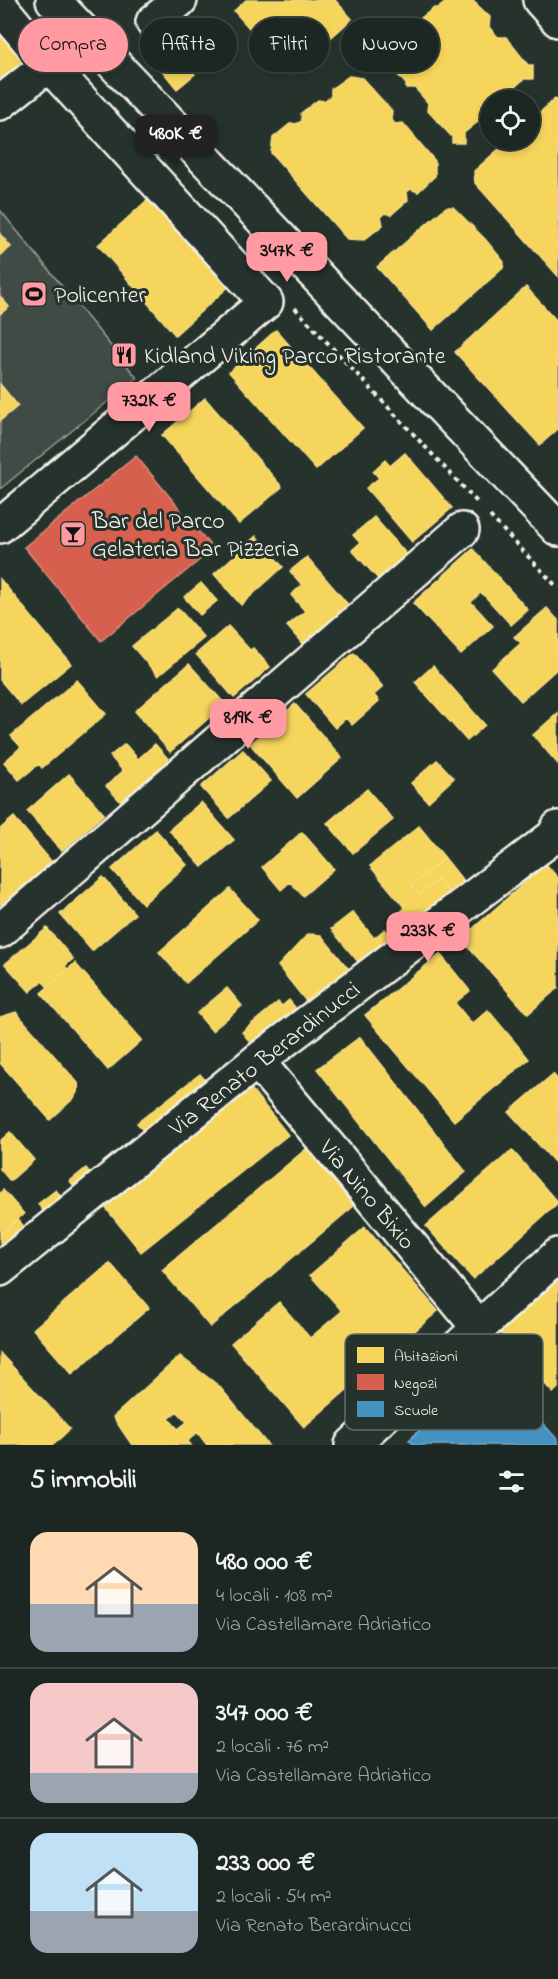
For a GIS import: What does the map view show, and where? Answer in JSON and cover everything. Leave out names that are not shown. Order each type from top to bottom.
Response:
[{"type":"street","points":[[53,0],[70,18]]},
{"type":"street","points":[[158,18],[180,0]]},
{"type":"street","points":[[540,0],[558,20]]},
{"type":"street","points":[[0,6],[18,28]]},
{"type":"street","points":[[0,103],[38,72]]},
{"type":"street","points":[[0,526],[266,302],[55,72]]},
{"type":"street","points":[[121,72],[558,530]]},
{"type":"street","points":[[0,931],[462,530]]},
{"type":"street","name":"Via Renato Berardinucci","points":[[0,1269],[257,1061],[554,836],[558,828]]},
{"type":"street","name":"Via Nino Bixio","points":[[257,1061],[478,1327]]},
{"type":"street","points":[[471,1334],[558,1255]]},
{"type":"street","points":[[352,1445],[368,1430]]},
{"type":"shaded area","name":"Policenter","points":[[0,210],[137,378],[0,489]]},
{"type":"building: Abitazioni","points":[[246,0],[335,0],[351,18],[341,18],[341,29],[329,39],[329,18],[249,18],[249,28],[234,11]]},
{"type":"building: Abitazioni","points":[[449,0],[472,0],[490,17],[489,27],[498,37],[506,37],[528,65],[533,65],[533,79],[524,79],[511,90],[480,90],[480,121],[464,133],[464,143],[452,143],[452,137],[427,110],[428,103],[415,88],[406,88],[406,84],[395,72],[439,72],[439,18],[421,18],[434,8],[438,8]]},
{"type":"building: Abitazioni","points":[[0,23],[18,45],[18,68],[0,82]]},
{"type":"building: Abitazioni","points":[[163,72],[194,72],[195,74],[177,89]]},
{"type":"building: Abitazioni","points":[[349,76],[362,78],[392,111],[391,119],[395,124],[403,123],[435,161],[435,176],[418,192],[411,189],[407,192],[408,200],[391,215],[385,213],[381,216],[383,225],[364,240],[347,239],[271,153],[273,138],[291,123],[296,124],[302,121],[301,113],[318,100],[325,101],[331,96],[331,89]]},
{"type":"building: Abitazioni","points":[[555,99],[558,102],[558,276],[475,183],[474,171],[498,150],[540,150],[540,112]]},
{"type":"building: Abitazioni","points":[[156,192],[236,280],[175,335],[98,245]]},
{"type":"building: Abitazioni","points":[[446,207],[453,207],[504,262],[503,268],[433,330],[377,267]]},
{"type":"building: Abitazioni","points":[[0,234],[11,247],[0,256]]},
{"type":"building: Abitazioni","points":[[526,287],[558,322],[558,429],[540,445],[455,352]]},
{"type":"building: Abitazioni","points":[[0,296],[9,307],[0,314]]},
{"type":"building: Abitazioni","points":[[276,330],[363,428],[316,470],[229,372]]},
{"type":"building: Abitazioni","points":[[0,384],[18,406],[0,421]]},
{"type":"building: Abitazioni","points":[[205,398],[282,487],[239,524],[162,435]]},
{"type":"building: Abitazioni","points":[[405,453],[452,508],[412,542],[366,488],[379,478],[373,471],[385,460],[390,466]]},
{"type":"building: Abitazioni","points":[[374,517],[409,557],[380,581],[352,550],[360,543],[353,535]]},
{"type":"building: Abitazioni","points":[[256,536],[283,567],[241,605],[214,574]]},
{"type":"building: Abitazioni","points":[[473,549],[528,610],[511,625],[481,592],[471,602],[493,626],[461,655],[413,603]]},
{"type":"building: Abitazioni","points":[[307,557],[351,608],[306,648],[287,626],[305,611],[291,595],[302,585],[290,571]]},
{"type":"building: Abitazioni","points":[[0,579],[71,664],[21,705],[0,680]]},
{"type":"building: Abitazioni","points":[[201,583],[217,601],[200,615],[184,597]]},
{"type":"building: Abitazioni","points":[[178,608],[204,638],[158,676],[132,646]]},
{"type":"building: Abitazioni","points":[[547,608],[558,620],[558,668],[521,701],[492,669],[521,643],[514,637]]},
{"type":"building: Abitazioni","points":[[228,626],[250,650],[253,648],[270,667],[234,698],[196,654]]},
{"type":"building: Abitazioni","points":[[354,653],[383,687],[374,695],[379,701],[352,725],[346,718],[335,728],[306,694]]},
{"type":"building: Abitazioni","points":[[189,664],[225,704],[170,752],[135,711]]},
{"type":"building: Abitazioni","points":[[433,666],[485,725],[467,741],[415,682]]},
{"type":"building: Abitazioni","points":[[77,680],[106,714],[42,768],[39,764],[19,780],[4,762],[21,747],[11,736]]},
{"type":"building: Abitazioni","points":[[295,704],[342,758],[297,798],[250,744]]},
{"type":"building: Abitazioni","points":[[558,713],[558,764],[533,735]]},
{"type":"building: Abitazioni","points":[[125,744],[138,759],[155,744],[171,762],[140,794],[137,790],[122,803],[106,786],[123,771],[110,756]]},
{"type":"building: Abitazioni","points":[[243,750],[271,781],[229,818],[201,787]]},
{"type":"building: Abitazioni","points":[[437,760],[454,778],[428,802],[411,783]]},
{"type":"building: Abitazioni","points":[[69,774],[104,814],[62,851],[27,811]]},
{"type":"building: Abitazioni","points":[[367,789],[393,820],[353,853],[327,823]]},
{"type":"building: Abitazioni","points":[[201,802],[234,840],[202,867],[169,830]]},
{"type":"building: Abitazioni","points":[[14,817],[56,867],[5,909],[0,904],[0,829]]},
{"type":"building: Abitazioni","points":[[419,826],[445,858],[411,885],[419,895],[438,880],[454,899],[408,936],[393,918],[405,908],[370,866]]},
{"type":"building: Abitazioni","points":[[156,830],[187,865],[143,904],[112,869]]},
{"type":"building: Abitazioni","points":[[302,832],[334,869],[303,896],[290,882],[281,890],[262,867]]},
{"type":"building: Abitazioni","points":[[445,858],[468,887],[454,899],[438,880],[419,895],[411,885]]},
{"type":"building: Abitazioni","points":[[546,864],[558,878],[558,988],[528,1014],[461,939]]},
{"type":"building: Abitazioni","points":[[103,877],[135,914],[92,951],[60,914]]},
{"type":"building: Abitazioni","points":[[230,889],[258,920],[186,983],[159,952]]},
{"type":"building: Abitazioni","points":[[353,912],[374,938],[385,929],[396,943],[364,969],[331,929]]},
{"type":"building: Abitazioni","points":[[47,928],[73,959],[65,966],[68,969],[48,987],[42,981],[30,992],[5,964]]},
{"type":"building: Abitazioni","points":[[308,934],[321,935],[355,977],[313,1010],[278,966]]},
{"type":"building: Abitazioni","points":[[440,954],[470,991],[455,1003],[472,1024],[488,1010],[529,1059],[454,1121],[365,1015]]},
{"type":"building: Abitazioni","points":[[75,963],[142,1040],[108,1070],[41,993]]},
{"type":"building: Abitazioni","points":[[227,988],[242,1006],[212,1031],[197,1013]]},
{"type":"building: Abitazioni","points":[[289,1000],[303,1017],[259,1053],[242,1032],[278,1002],[282,1006]]},
{"type":"building: Abitazioni","points":[[16,1012],[78,1083],[79,1088],[74,1098],[50,1120],[0,1063],[0,1017]]},
{"type":"building: Abitazioni","points":[[360,1037],[466,1172],[426,1207],[317,1069]]},
{"type":"building: Abitazioni","points":[[200,1074],[214,1091],[150,1140],[137,1123]]},
{"type":"building: Abitazioni","points":[[553,1074],[558,1080],[558,1166],[509,1112]]},
{"type":"building: Abitazioni","points":[[248,1085],[288,1135],[141,1252],[101,1202]]},
{"type":"building: Abitazioni","points":[[10,1132],[34,1160],[10,1181],[0,1169],[0,1141]]},
{"type":"building: Abitazioni","points":[[306,1149],[354,1206],[210,1327],[162,1270]]},
{"type":"building: Abitazioni","points":[[512,1150],[558,1203],[473,1279],[426,1226]]},
{"type":"building: Abitazioni","points":[[86,1168],[97,1182],[81,1195],[70,1181]]},
{"type":"building: Abitazioni","points":[[3,1190],[24,1214],[0,1234],[0,1193]]},
{"type":"building: Abitazioni","points":[[56,1190],[69,1207],[51,1221],[38,1204]]},
{"type":"building: Abitazioni","points":[[18,1219],[30,1235],[0,1260],[0,1234]]},
{"type":"building: Abitazioni","points":[[365,1227],[438,1311],[411,1334],[345,1334],[345,1392],[304,1427],[231,1343],[279,1302],[310,1338],[342,1311],[310,1275]]},
{"type":"building: Abitazioni","points":[[110,1263],[149,1308],[72,1374],[33,1329]]},
{"type":"building: Abitazioni","points":[[558,1278],[558,1388],[553,1393],[543,1382],[543,1334],[501,1334],[498,1331]]},
{"type":"building: Abitazioni","points":[[0,1353],[70,1429],[53,1445],[0,1445]]},
{"type":"building: Abitazioni","points":[[180,1356],[219,1386],[268,1445],[207,1445],[197,1432],[188,1441],[191,1445],[132,1445],[113,1417]],"holes":[[[177,1411],[187,1422],[178,1429],[169,1419]]]},
{"type":"building: Negozi","points":[[136,456],[213,549],[101,641],[24,547]]},
{"type":"building: Scuole","points":[[543,1424],[558,1440],[558,1445],[414,1445],[409,1440],[420,1430],[543,1430]]},
{"type":"place","name":"Policenter","points":[[34,294]]},
{"type":"place","name":"Kidland Viking Parco Ristorante","points":[[124,355]]},
{"type":"place","name":"Bar del Parco Gelateria Bar Pizzeria","points":[[73,534]]}]
